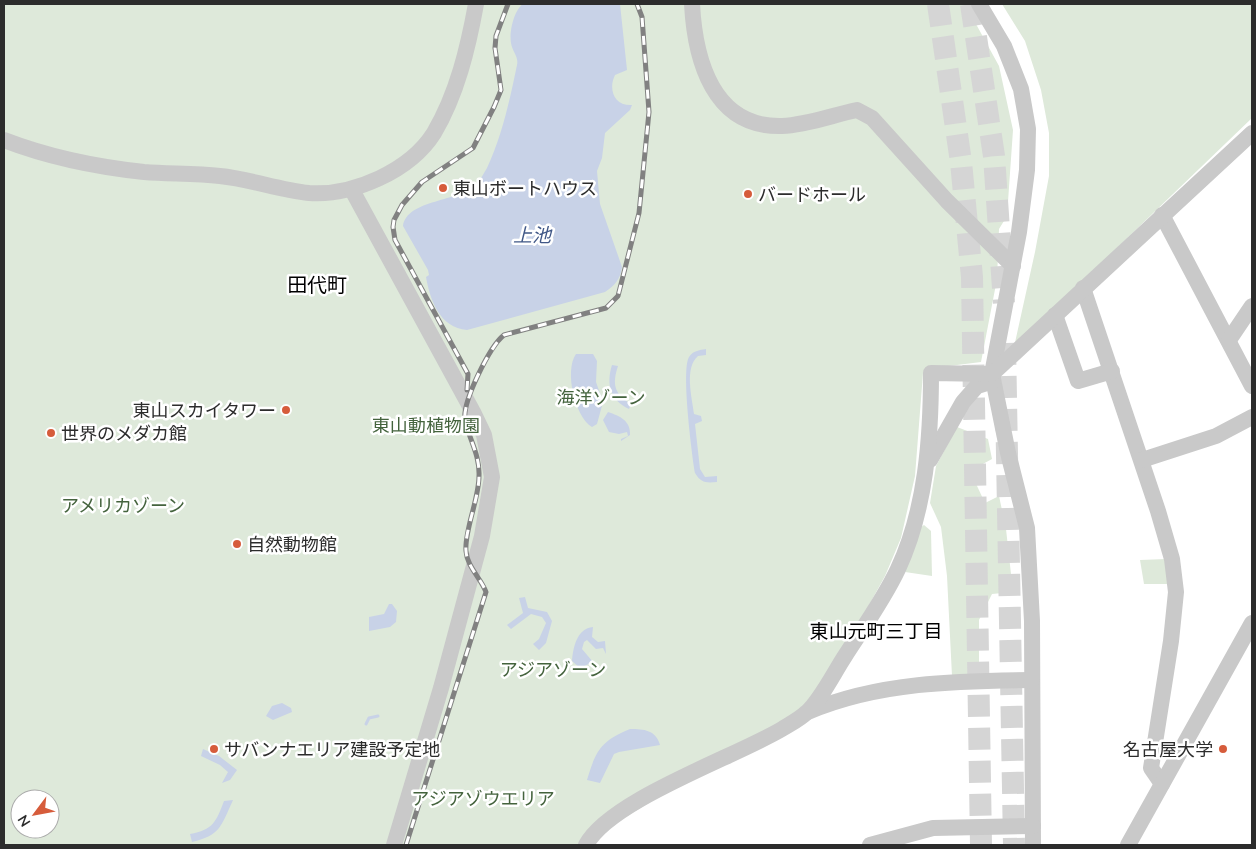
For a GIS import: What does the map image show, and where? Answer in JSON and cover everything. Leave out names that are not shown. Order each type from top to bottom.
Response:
[{"type":"street","points":[[4,140],[89,164],[143,172],[220,176],[310,193],[352,190],[384,176],[412,156],[433,134],[453,92],[468,47],[476,4]]},
{"type":"street","points":[[692,4],[699,54],[705,75],[725,106],[744,118],[771,126],[798,124],[857,110],[872,118],[947,201],[1013,266]]},
{"type":"street","points":[[979,4],[1004,46],[1021,89],[1028,129],[1028,170],[1013,266],[992,377],[1008,453],[1027,528],[1032,621],[1033,845]]},
{"type":"street","points":[[925,470],[963,402],[977,386],[992,377],[1083,288],[1252,133]]},
{"type":"street","points":[[352,190],[477,419],[486,442],[492,477],[482,536],[441,688],[394,845]]},
{"type":"street","points":[[1162,215],[1252,386]]},
{"type":"street","points":[[1083,288],[1142,460],[1172,559],[1176,592],[1171,641],[1151,768],[1162,784]]},
{"type":"street","points":[[1229,340],[1252,306]]},
{"type":"street","points":[[1055,315],[1078,381],[1112,371]]},
{"type":"street","points":[[808,712],[859,635],[897,570],[910,540],[925,470],[932,404],[932,373],[992,377]]},
{"type":"street","points":[[1142,460],[1216,436],[1252,417]]},
{"type":"street","points":[[1128,845],[1252,623]]},
{"type":"street","points":[[586,845],[605,823],[628,808],[782,730],[808,712],[834,701],[920,685],[966,681],[1032,680]]},
{"type":"street","points":[[870,845],[933,828],[1033,826]]},
{"type":"green space","name":"東山動植物園","points":[[4,4],[965,4],[999,66],[1013,130],[1007,216],[999,229],[997,279],[981,362],[933,368],[923,373],[915,476],[901,538],[885,576],[837,663],[794,718],[760,736],[579,845],[4,845]]},
{"type":"green space","points":[[1002,4],[1252,4],[1252,118],[1014,347],[1035,252],[1049,176],[1049,133],[1041,90],[1025,41]]},
{"type":"green space","points":[[957,427],[988,439],[992,459],[970,471],[985,503],[999,496],[1006,529],[1013,592],[992,594],[979,620],[979,674],[952,676],[947,576],[941,527],[930,503],[936,466]]},
{"type":"green space","points":[[924,525],[931,531],[932,576],[905,572],[920,528]]},
{"type":"green space","points":[[1166,559],[1170,584],[1144,584],[1140,560]]},
{"type":"water","name":"上池","points":[[523,4],[620,4],[627,70],[615,75],[612,86],[617,100],[626,105],[632,105],[630,110],[605,133],[602,158],[597,171],[600,204],[622,267],[616,282],[605,292],[467,330],[450,324],[438,311],[430,295],[426,277],[429,275],[428,270],[403,226],[407,217],[414,211],[469,190],[477,184],[487,168],[501,130],[511,91],[517,62],[512,46],[511,33],[517,11]]},
{"type":"water","points":[[706,349],[706,355],[698,356],[694,361],[691,368],[690,383],[694,414],[701,416],[702,421],[695,424],[700,469],[705,477],[717,476],[717,482],[702,481],[695,473],[690,432],[686,378],[687,365],[689,357],[694,352]]},
{"type":"water","points":[[576,354],[593,354],[597,361],[596,382],[603,402],[597,424],[592,427],[581,414],[573,393],[571,371]]},
{"type":"water","points":[[612,365],[618,366],[615,378],[616,388],[621,396],[631,404],[629,409],[617,401],[611,391],[609,379]]},
{"type":"water","points":[[608,412],[620,417],[627,423],[630,435],[621,441],[621,439],[628,436],[627,432],[619,434],[609,432],[603,420]]},
{"type":"water","points":[[525,597],[528,608],[547,612],[552,621],[546,643],[539,650],[533,644],[539,639],[546,623],[542,617],[531,614],[511,629],[507,625],[523,613],[519,598]]},
{"type":"water","points":[[389,604],[392,604],[397,611],[396,622],[390,627],[369,631],[369,617],[384,614]]},
{"type":"water","points":[[593,627],[592,637],[598,642],[605,641],[606,654],[603,648],[596,649],[587,640],[584,642],[582,649],[593,662],[580,668],[572,661],[573,650],[583,631]]},
{"type":"water","points":[[282,703],[291,708],[292,712],[273,720],[266,716],[272,706]]},
{"type":"water","points":[[630,729],[649,731],[656,736],[660,745],[614,754],[600,783],[587,780],[593,761],[606,742]]},
{"type":"water","points":[[203,749],[219,756],[237,770],[230,780],[222,783],[228,772],[220,765],[201,756]]},
{"type":"water","points":[[233,800],[219,828],[209,836],[192,842],[190,834],[204,830],[213,824],[224,801]]},
{"type":"waterway","points":[[366,724],[369,718],[378,716]]},
{"type":"tunnel","points":[[938,4],[961,162],[972,277],[981,845]]},
{"type":"tunnel","points":[[971,4],[994,156],[1004,303]]},
{"type":"tunnel","points":[[1005,343],[1014,845]]},
{"type":"railway","points":[[467,390],[468,374],[395,240],[393,227],[394,220],[402,205],[422,182],[473,148],[501,90],[495,48],[496,36],[508,4]]},
{"type":"railway","points":[[406,845],[486,592],[471,567],[466,551],[467,534],[477,495],[479,476],[476,454],[465,420],[465,412],[472,388],[492,350],[504,335],[606,308],[618,296],[639,213],[649,112],[642,17],[637,4]]},
{"type":"place","name":"東山ボートハウス","points":[[443,188]]},
{"type":"place","name":"バードホール","points":[[748,194]]},
{"type":"place","name":"東山スカイタワー","points":[[286,410]]},
{"type":"place","name":"世界のメダカ館","points":[[51,433]]},
{"type":"place","name":"自然動物館","points":[[237,544]]},
{"type":"place","name":"サバンナエリア建設予定地","points":[[214,749]]},
{"type":"place","name":"名古屋大学","points":[[1223,749]]},
{"type":"district","name":"田代町","points":[[317,284]]},
{"type":"district","name":"東山元町三丁目","points":[[876,631]]},
{"type":"park label","name":"海洋ゾーン","points":[[601,397]]},
{"type":"park label","name":"アメリカゾーン","points":[[123,505]]},
{"type":"park label","name":"アジアゾーン","points":[[553,669]]},
{"type":"park label","name":"アジアゾウエリア","points":[[483,798]]}]
